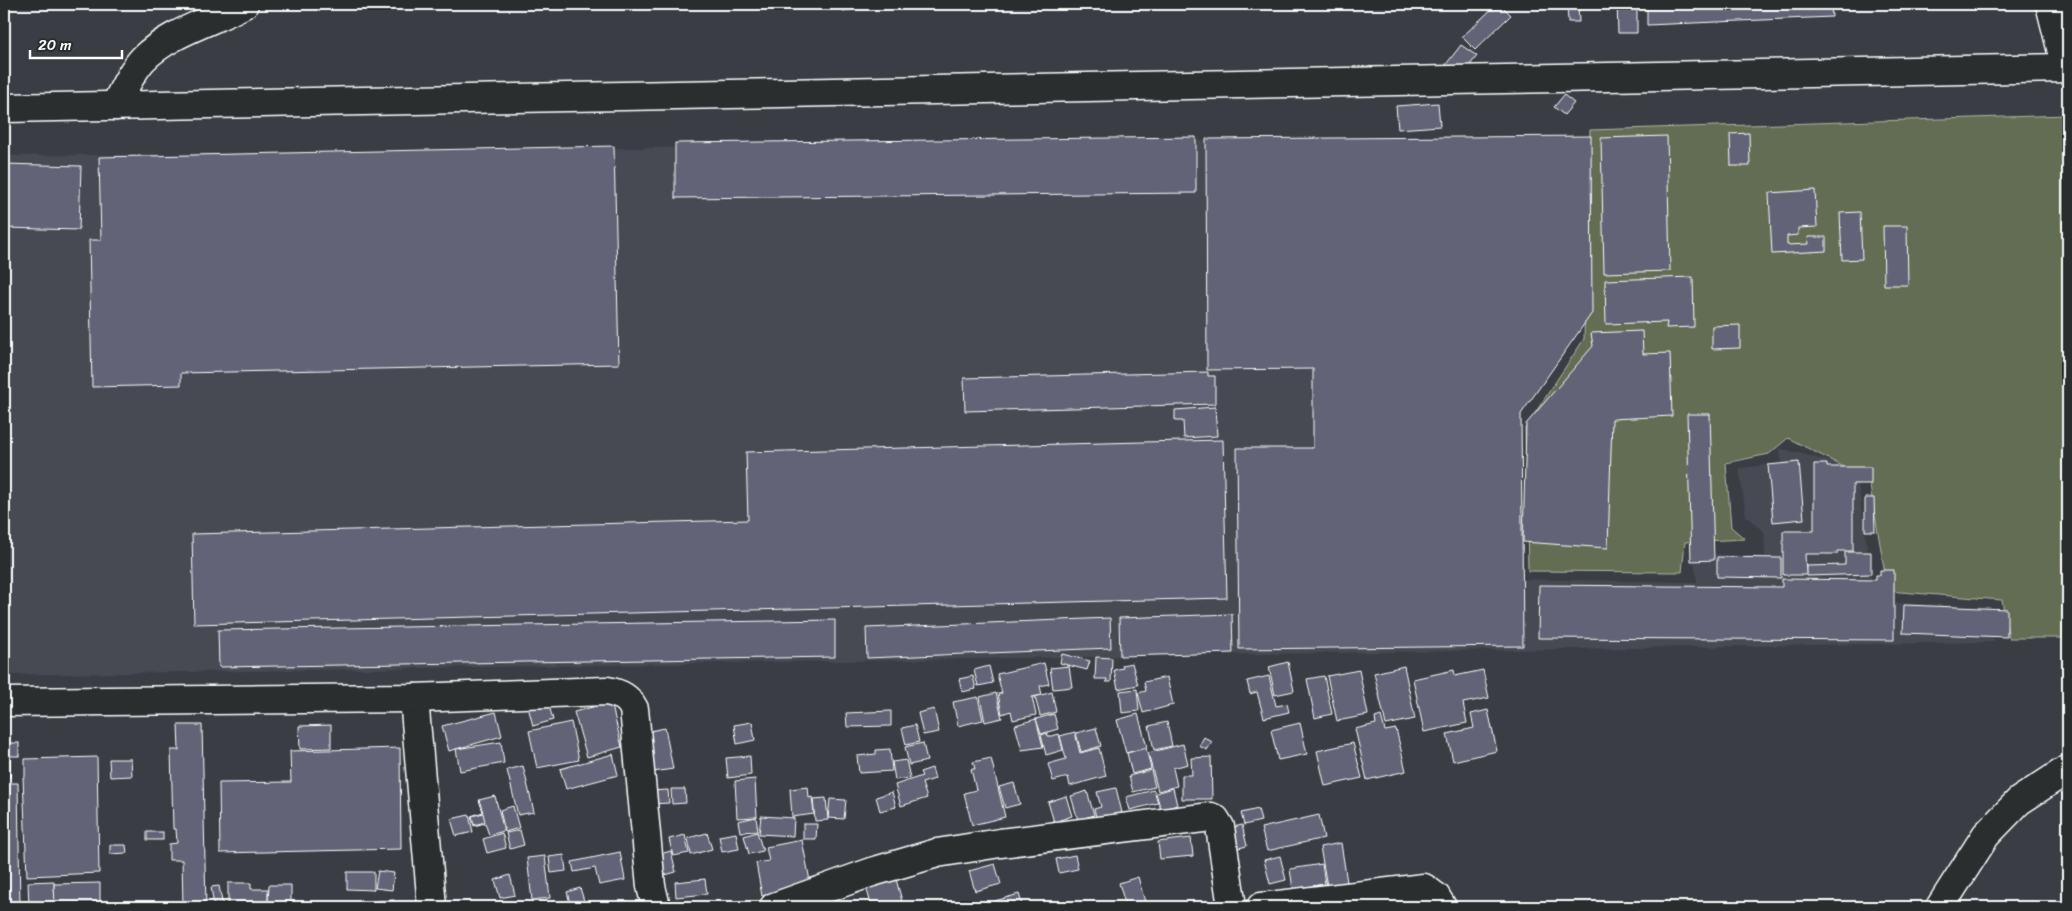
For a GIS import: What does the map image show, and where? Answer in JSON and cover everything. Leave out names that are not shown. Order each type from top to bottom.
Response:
[{"type":"street","points":[[115,106],[129,78],[143,60],[170,38],[204,15],[244,4]]},
{"type":"street","points":[[4,108],[2067,68],[2050,4]]},
{"type":"street","points":[[4,702],[414,698],[607,691],[622,694],[630,700],[634,710],[651,886],[656,907]]},
{"type":"street","points":[[414,698],[432,907]]},
{"type":"street","points":[[1940,907],[1986,835],[2019,801],[2068,770]]},
{"type":"street","points":[[774,907],[872,872],[938,853],[1211,817],[1215,819],[1220,827],[1232,907]]},
{"type":"street","points":[[1261,907],[1424,888],[1436,898],[1442,907]]},
{"type":"shaded area","points":[[1575,136],[1582,321],[1514,415],[1516,579],[1697,582],[1693,553],[1765,557],[1764,532],[1746,516],[1739,468],[1782,463],[1779,448],[1856,468],[1875,602],[1990,607],[1994,642],[4,675],[4,156]]},
{"type":"green space","points":[[2068,115],[2068,638],[2009,638],[2002,600],[1888,591],[1869,480],[1788,438],[1769,454],[1726,463],[1731,527],[1745,539],[1685,542],[1682,572],[1528,571],[1525,428],[1584,339],[1590,130]]},
{"type":"building","points":[[842,4],[892,4],[843,11]]},
{"type":"building","points":[[1497,4],[1500,4],[1511,15],[1475,50],[1462,37]]},
{"type":"building","points":[[1567,4],[1578,4],[1579,22],[1568,22]]},
{"type":"building","points":[[1617,4],[1637,4],[1637,33],[1618,33]]},
{"type":"building","points":[[1647,4],[1831,4],[1832,17],[1647,25]]},
{"type":"building","points":[[1461,45],[1477,56],[1459,79],[1444,67]]},
{"type":"building","points":[[1564,95],[1574,103],[1564,115],[1554,107]]},
{"type":"building","points":[[1438,103],[1440,126],[1398,129],[1396,106]]},
{"type":"building","points":[[1749,133],[1750,166],[1731,166],[1730,134]]},
{"type":"building","points":[[1591,136],[1592,313],[1521,414],[1523,646],[1239,649],[1237,448],[1313,448],[1313,369],[1207,370],[1206,139]]},
{"type":"building","points":[[1667,136],[1670,271],[1604,273],[1601,138]]},
{"type":"building","points":[[1196,137],[1196,193],[675,198],[675,143]]},
{"type":"building","points":[[614,146],[619,364],[181,373],[181,385],[92,387],[89,240],[101,240],[99,157]]},
{"type":"building","points":[[4,164],[81,166],[79,230],[4,228]]},
{"type":"building","points":[[1815,190],[1817,227],[1798,228],[1798,235],[1787,236],[1787,245],[1809,244],[1808,237],[1826,237],[1826,251],[1772,254],[1769,193]]},
{"type":"building","points":[[1860,212],[1862,259],[1842,260],[1840,213]]},
{"type":"building","points":[[1883,226],[1907,226],[1908,285],[1884,285]]},
{"type":"building","points":[[1693,277],[1694,327],[1666,328],[1667,322],[1606,324],[1605,280]]},
{"type":"building","points":[[1740,325],[1740,348],[1712,349],[1712,326]]},
{"type":"building","points":[[1642,331],[1643,354],[1670,353],[1672,416],[1612,419],[1608,548],[1523,542],[1526,424],[1593,346],[1591,333]]},
{"type":"building","points":[[1208,372],[1208,376],[1215,376],[1215,404],[965,411],[964,378]]},
{"type":"building","points":[[1215,407],[1217,436],[1184,438],[1183,421],[1175,421],[1175,410]]},
{"type":"building","points":[[1687,414],[1710,414],[1714,560],[1691,561]]},
{"type":"building","points":[[1223,440],[1227,598],[194,624],[192,534],[748,520],[746,452]]},
{"type":"building","points":[[1799,462],[1804,519],[1773,522],[1768,465]]},
{"type":"building","points":[[1814,464],[1827,464],[1827,467],[1871,467],[1871,484],[1853,484],[1853,551],[1837,551],[1837,554],[1805,554],[1806,575],[1783,575],[1783,531],[1814,531]]},
{"type":"building","points":[[1865,498],[1874,498],[1875,531],[1865,531]]},
{"type":"building","points":[[1845,552],[1871,552],[1871,574],[1807,576],[1807,566],[1845,565]]},
{"type":"building","points":[[1717,557],[1781,558],[1781,578],[1717,577]]},
{"type":"building","points":[[1880,570],[1894,570],[1894,640],[1538,638],[1539,585],[1782,587],[1782,579],[1876,580],[1876,575],[1880,575]]},
{"type":"building","points":[[1904,605],[2007,609],[2007,637],[1903,633]]},
{"type":"building","points":[[1232,614],[1233,653],[1120,656],[1119,618]]},
{"type":"building","points":[[1110,618],[1111,648],[867,658],[866,628]]},
{"type":"building","points":[[835,620],[835,657],[219,667],[218,630]]},
{"type":"building","points":[[1062,654],[1090,661],[1087,670],[1060,663]]},
{"type":"building","points":[[1096,657],[1112,658],[1111,682],[1106,682],[1107,679],[1095,679]]},
{"type":"building","points":[[1288,662],[1294,691],[1275,695],[1269,667]]},
{"type":"building","points":[[1044,663],[1049,684],[1040,686],[1042,695],[1032,697],[1036,715],[1013,720],[1011,711],[1002,714],[998,694],[1002,693],[997,674]]},
{"type":"building","points":[[1132,663],[1138,685],[1118,689],[1114,670],[1123,668],[1122,665]]},
{"type":"building","points":[[989,666],[993,683],[978,686],[974,670]]},
{"type":"building","points":[[1069,666],[1072,687],[1053,689],[1050,668]]},
{"type":"building","points":[[1404,666],[1415,719],[1386,725],[1374,673]]},
{"type":"building","points":[[1359,670],[1368,715],[1337,721],[1327,676]]},
{"type":"building","points":[[1454,670],[1455,676],[1483,670],[1489,698],[1463,703],[1467,723],[1424,732],[1413,679]]},
{"type":"building","points":[[973,676],[976,689],[962,692],[959,679]]},
{"type":"building","points":[[1269,676],[1276,706],[1287,704],[1289,712],[1264,718],[1257,692],[1250,694],[1247,681]]},
{"type":"building","points":[[1324,676],[1332,714],[1315,718],[1307,679]]},
{"type":"building","points":[[1167,677],[1173,705],[1143,713],[1138,693],[1146,691],[1144,682]]},
{"type":"building","points":[[1137,689],[1139,711],[1122,713],[1120,691]]},
{"type":"building","points":[[1052,692],[1056,712],[1040,716],[1035,697]]},
{"type":"building","points":[[996,693],[1002,718],[985,722],[980,697]]},
{"type":"building","points":[[978,697],[983,720],[958,726],[953,702]]},
{"type":"building","points":[[547,698],[553,720],[533,726],[527,703]]},
{"type":"building","points":[[611,702],[622,747],[587,757],[574,712]]},
{"type":"building","points":[[934,709],[939,732],[923,735],[918,713]]},
{"type":"building","points":[[1488,710],[1497,751],[1453,761],[1447,734],[1474,728],[1471,714]]},
{"type":"building","points":[[891,711],[891,726],[847,727],[846,713]]},
{"type":"building","points":[[496,712],[502,736],[449,751],[442,726]]},
{"type":"building","points":[[1054,714],[1058,729],[1041,734],[1036,719]]},
{"type":"building","points":[[1138,714],[1147,747],[1126,753],[1117,720]]},
{"type":"building","points":[[1381,716],[1385,731],[1396,729],[1406,771],[1367,780],[1355,729],[1376,724],[1375,718]]},
{"type":"building","points":[[1036,719],[1043,747],[1022,750],[1015,725]]},
{"type":"building","points":[[571,722],[579,760],[537,768],[529,731]]},
{"type":"building","points":[[752,722],[755,740],[737,744],[734,725]]},
{"type":"building","points":[[1167,722],[1172,746],[1154,750],[1149,726]]},
{"type":"building","points":[[1300,723],[1307,754],[1278,760],[1271,730]]},
{"type":"building","points":[[178,725],[202,725],[206,907],[183,907],[182,860],[169,860],[169,844],[177,843],[176,829],[173,829],[171,750],[179,750]]},
{"type":"building","points":[[331,725],[331,748],[300,749],[299,726]]},
{"type":"building","points":[[915,725],[919,742],[906,745],[902,728]]},
{"type":"building","points":[[665,728],[673,769],[653,772],[645,732]]},
{"type":"building","points":[[1096,728],[1101,746],[1081,752],[1076,733]]},
{"type":"building","points":[[1075,732],[1080,753],[1099,748],[1106,776],[1070,786],[1068,777],[1053,781],[1048,764],[1066,759],[1060,736]]},
{"type":"building","points":[[1047,733],[1048,736],[1059,734],[1063,750],[1046,755],[1041,735]]},
{"type":"building","points":[[1204,737],[1212,742],[1207,750],[1199,746]]},
{"type":"building","points":[[501,742],[504,763],[460,771],[456,749]]},
{"type":"building","points":[[4,743],[19,743],[19,756],[4,756]]},
{"type":"building","points":[[923,743],[927,761],[909,765],[905,747]]},
{"type":"building","points":[[1353,743],[1362,778],[1325,786],[1317,751]]},
{"type":"building","points":[[1183,744],[1188,764],[1173,768],[1177,786],[1158,791],[1148,753]]},
{"type":"building","points":[[400,748],[401,849],[220,853],[219,783],[291,782],[290,751]]},
{"type":"building","points":[[1146,748],[1151,769],[1132,774],[1127,753]]},
{"type":"building","points":[[890,749],[892,771],[859,773],[857,756],[876,754],[876,750]]},
{"type":"building","points":[[613,754],[618,775],[566,789],[560,769]]},
{"type":"building","points":[[750,756],[751,775],[728,778],[726,758]]},
{"type":"building","points":[[97,757],[99,873],[27,876],[23,777],[25,777],[25,759]]},
{"type":"building","points":[[1211,757],[1212,799],[1182,799],[1182,775],[1192,775],[1191,758]]},
{"type":"building","points":[[991,758],[1005,817],[972,825],[964,793],[976,790],[971,769],[975,769],[973,762]]},
{"type":"building","points":[[4,759],[10,759],[10,777],[4,777]]},
{"type":"building","points":[[109,759],[131,759],[132,776],[110,777]]},
{"type":"building","points":[[906,760],[910,778],[895,780],[892,762]]},
{"type":"building","points":[[523,766],[534,812],[518,815],[507,770]]},
{"type":"building","points":[[932,768],[935,779],[922,783],[927,798],[901,806],[895,785],[922,776],[920,772]]},
{"type":"building","points":[[1151,770],[1155,787],[1133,792],[1129,776]]},
{"type":"building","points":[[755,779],[757,817],[737,818],[735,781]]},
{"type":"building","points":[[4,783],[18,783],[20,907],[4,907]]},
{"type":"building","points":[[1014,783],[1020,804],[1005,808],[999,787]]},
{"type":"building","points":[[808,787],[809,798],[812,797],[814,814],[792,817],[790,789]]},
{"type":"building","points":[[1116,788],[1122,813],[1097,820],[1094,809],[1101,807],[1097,792]]},
{"type":"building","points":[[1173,788],[1177,805],[1161,810],[1156,793]]},
{"type":"building","points":[[671,789],[685,789],[686,803],[672,804]]},
{"type":"building","points":[[668,790],[669,803],[650,804],[649,791]]},
{"type":"building","points":[[1154,790],[1158,803],[1130,810],[1126,797]]},
{"type":"building","points":[[1087,791],[1094,815],[1078,820],[1071,796]]},
{"type":"building","points":[[892,792],[896,807],[880,811],[876,797]]},
{"type":"building","points":[[495,796],[504,831],[489,835],[485,823],[474,826],[471,816],[483,812],[479,800]]},
{"type":"building","points":[[1066,796],[1072,816],[1054,822],[1048,802]]},
{"type":"building","points":[[826,798],[828,820],[815,821],[813,799]]},
{"type":"building","points":[[830,799],[846,800],[844,819],[828,818]]},
{"type":"building","points":[[513,806],[519,828],[505,832],[500,810]]},
{"type":"building","points":[[1258,809],[1261,821],[1244,825],[1241,813]]},
{"type":"building","points":[[483,813],[485,822],[474,825],[472,816]]},
{"type":"building","points":[[469,815],[473,832],[456,836],[451,819]]},
{"type":"building","points":[[1319,815],[1324,838],[1267,851],[1261,828]]},
{"type":"building","points":[[761,816],[794,818],[793,836],[759,834]]},
{"type":"building","points":[[756,817],[758,831],[740,832],[738,821]]},
{"type":"building","points":[[803,824],[817,824],[816,839],[803,839]]},
{"type":"building","points":[[1242,825],[1247,846],[1230,850],[1225,829]]},
{"type":"building","points":[[520,830],[524,845],[510,849],[506,833]]},
{"type":"building","points":[[147,832],[163,832],[163,840],[147,840]]},
{"type":"building","points":[[757,832],[763,851],[749,854],[744,836]]},
{"type":"building","points":[[502,833],[506,848],[487,853],[483,839]]},
{"type":"building","points":[[707,833],[712,849],[691,855],[688,838]]},
{"type":"building","points":[[736,833],[739,849],[722,852],[719,836]]},
{"type":"building","points":[[685,835],[689,853],[673,856],[669,839]]},
{"type":"building","points":[[1191,838],[1193,856],[1160,859],[1158,842]]},
{"type":"building","points":[[802,840],[811,886],[762,896],[756,863],[769,861],[766,847]]},
{"type":"building","points":[[1341,843],[1347,882],[1327,886],[1320,847]]},
{"type":"building","points":[[110,845],[126,845],[127,853],[110,854]]},
{"type":"building","points":[[671,851],[676,872],[658,877],[652,856]]},
{"type":"building","points":[[620,852],[625,880],[599,885],[595,868],[574,872],[572,862]]},
{"type":"building","points":[[564,855],[566,871],[551,873],[549,857]]},
{"type":"building","points":[[1075,855],[1078,869],[1059,873],[1056,859]]},
{"type":"building","points":[[545,856],[550,898],[532,900],[527,858]]},
{"type":"building","points":[[1280,856],[1286,880],[1270,884],[1264,860]]},
{"type":"building","points":[[995,864],[1001,884],[975,891],[969,871]]},
{"type":"building","points":[[1322,864],[1325,884],[1293,889],[1290,869]]},
{"type":"building","points":[[378,871],[394,873],[392,890],[375,888]]},
{"type":"building","points":[[347,872],[374,872],[374,890],[347,889]]},
{"type":"building","points":[[510,875],[515,895],[500,898],[495,880]]},
{"type":"building","points":[[1138,877],[1145,902],[1126,907],[1119,883]]},
{"type":"building","points":[[705,879],[707,894],[676,897],[675,882]]},
{"type":"building","points":[[896,879],[902,901],[881,907],[872,907],[866,887]]},
{"type":"building","points":[[54,881],[55,907],[29,907],[28,882]]},
{"type":"building","points":[[100,883],[100,907],[55,907],[54,884]]},
{"type":"building","points":[[228,883],[251,883],[251,889],[268,889],[268,907],[228,907]]},
{"type":"building","points":[[269,885],[291,885],[291,904],[268,904]]},
{"type":"building","points":[[219,886],[223,907],[214,907],[211,887]]},
{"type":"building","points":[[580,888],[586,907],[571,907],[567,892]]},
{"type":"building","points":[[1019,894],[1023,907],[997,907],[995,901]]},
{"type":"building","points":[[394,900],[394,907],[376,907],[376,901]]},
{"type":"building","points":[[628,901],[629,907],[613,907],[612,904]]}]
